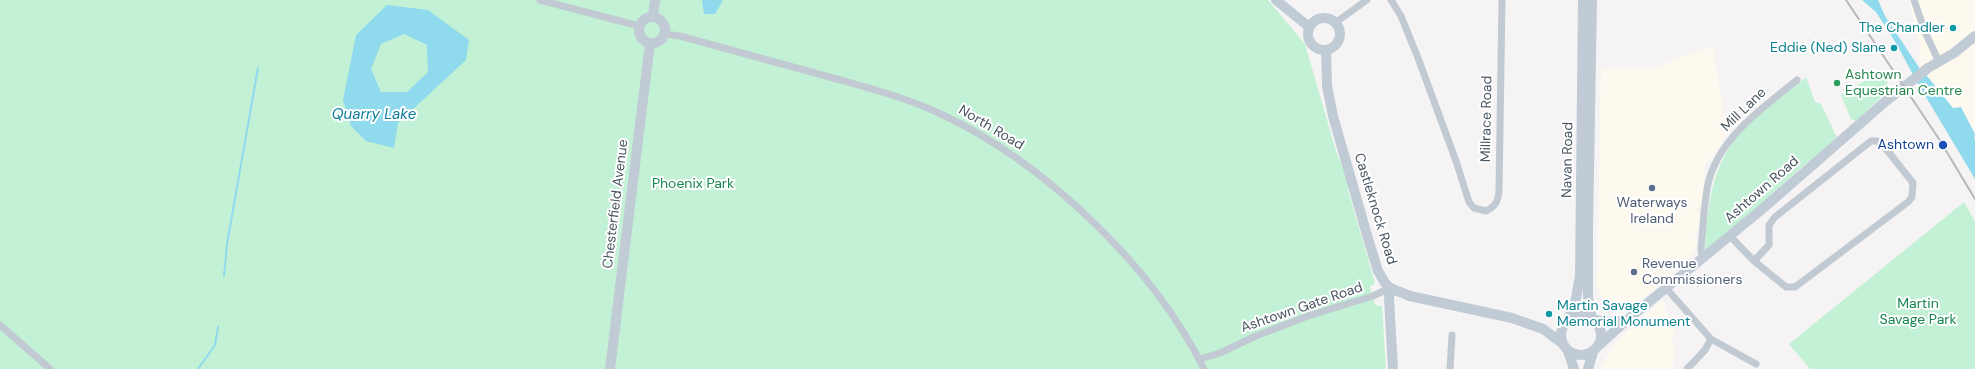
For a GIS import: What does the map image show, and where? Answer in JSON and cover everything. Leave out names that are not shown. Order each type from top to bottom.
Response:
[{"type":"main road","points":[[653,16],[655,0]]},
{"type":"main road","points":[[1276,0],[1309,27]]},
{"type":"main road","name":"Navan Road","points":[[1565,323],[1575,304],[1580,276],[1583,0]]},
{"type":"main road","name":"Navan Road","points":[[1592,0],[1588,298],[1594,319]]},
{"type":"main road","points":[[653,16],[663,22],[664,34],[660,40],[650,43],[640,36],[639,26],[645,18],[653,16]]},
{"type":"main road","points":[[1321,18],[1326,18],[1335,23],[1338,27],[1340,37],[1335,45],[1326,50],[1317,48],[1313,46],[1308,37],[1309,27],[1312,23],[1321,18]]},
{"type":"main road","points":[[1939,62],[1975,36]]},
{"type":"main road","name":"Chesterfield Avenue","points":[[610,369],[650,43]]},
{"type":"main road","name":"Castleknock Road","points":[[1326,50],[1327,86],[1333,116],[1378,271],[1381,278],[1390,288]]},
{"type":"main road","name":"Ashtown Road","points":[[1596,349],[1627,320],[1730,236],[1914,79],[1939,62]]},
{"type":"main road","points":[[1393,369],[1389,299],[1390,288],[1410,296],[1512,318],[1543,330],[1565,347],[1582,356],[1596,349]]},
{"type":"main road","points":[[1543,330],[1565,323],[1580,314],[1594,319],[1610,322],[1627,320]]},
{"type":"main road","points":[[1588,369],[1601,334],[1599,326],[1594,319]]},
{"type":"main road","points":[[1565,323],[1560,335],[1574,369]]},
{"type":"street","points":[[540,0],[639,26]]},
{"type":"street","points":[[1335,23],[1367,0]]},
{"type":"street","name":"Millrace Road","points":[[1391,0],[1401,16],[1418,58],[1456,161],[1469,202],[1474,208],[1486,211],[1493,207],[1498,196],[1502,0]]},
{"type":"street","points":[[1914,0],[1930,44],[1939,62]]},
{"type":"street","name":"North Road","points":[[664,34],[680,36],[841,80],[913,102],[974,131],[1011,154],[1060,193],[1104,231],[1152,286],[1200,359],[1204,369]]},
{"type":"street","name":"Mill Lane","points":[[1702,258],[1701,250],[1709,180],[1720,154],[1740,129],[1797,80]]},
{"type":"street","points":[[1730,236],[1754,261],[1786,287],[1795,287],[1908,202],[1912,197],[1913,183],[1883,145],[1877,141],[1870,141],[1775,217],[1770,225],[1769,245],[1766,250],[1754,261]]},
{"type":"street","name":"Ashtown Gate Road","points":[[1200,359],[1220,353],[1256,336],[1308,316],[1373,296],[1390,288]]},
{"type":"street","points":[[1666,288],[1711,339],[1756,364]]},
{"type":"street","points":[[0,325],[50,369]]},
{"type":"street","points":[[1450,369],[1452,335]]},
{"type":"street","points":[[1687,369],[1705,350],[1711,339]]},
{"type":"shaded area","points":[[1909,0],[1975,0],[1975,134],[1961,107],[1953,108],[1921,67],[1918,60],[1920,46]]},
{"type":"shaded area","points":[[1713,47],[1727,134],[1717,151],[1705,164],[1702,205],[1696,209],[1701,217],[1699,228],[1694,234],[1698,242],[1689,259],[1638,303],[1605,302],[1597,287],[1601,69],[1657,68],[1681,57]]},
{"type":"shaded area","points":[[1662,300],[1676,335],[1672,337],[1675,352],[1672,369],[1599,369],[1616,342]]},
{"type":"green space","name":"Phoenix Park","points":[[0,0],[1268,0],[1305,44],[1336,151],[1348,181],[1348,190],[1375,283],[1370,287],[1375,305],[1382,306],[1386,369],[0,369]]},
{"type":"green space","points":[[1878,73],[1886,79],[1890,89],[1856,121],[1851,119],[1841,95]]},
{"type":"green space","points":[[1806,77],[1815,102],[1821,104],[1837,138],[1802,167],[1705,254],[1707,219],[1713,186],[1718,169],[1726,154],[1735,139],[1747,126]]},
{"type":"green space","name":"Martin Savage Park","points":[[1964,202],[1975,222],[1975,369],[1810,369],[1789,344]]},
{"type":"water","points":[[702,0],[723,0],[715,14],[704,14]]},
{"type":"water","points":[[1862,0],[1878,0],[1885,16],[1924,75],[1927,76],[1953,108],[1961,107],[1975,134],[1975,179],[1917,82],[1896,43],[1876,12]]},
{"type":"water","name":"Quarry Lake","points":[[387,5],[428,10],[469,40],[466,60],[398,123],[394,148],[366,141],[351,126],[343,100],[356,35]],"holes":[[[404,34],[427,45],[428,72],[407,92],[381,92],[371,69],[381,44]]]},
{"type":"waterway","points":[[224,276],[227,244],[258,68]]},
{"type":"waterway","points":[[198,369],[215,345],[218,327]]},
{"type":"railway","points":[[1846,0],[1939,139],[1975,199]]},
{"type":"place","name":"The Chandler","points":[[1953,28]]},
{"type":"place","name":"Eddie (Ned) Slane","points":[[1894,48]]},
{"type":"place","name":"Ashtown Equestrian Centre","points":[[1837,83]]},
{"type":"place","name":"Ashtown","points":[[1943,145]]},
{"type":"place","name":"Waterways Ireland","points":[[1652,188]]},
{"type":"place","name":"Revenue Commissioners","points":[[1634,272]]},
{"type":"place","name":"Martin Savage Memorial Monument","points":[[1549,314]]}]
